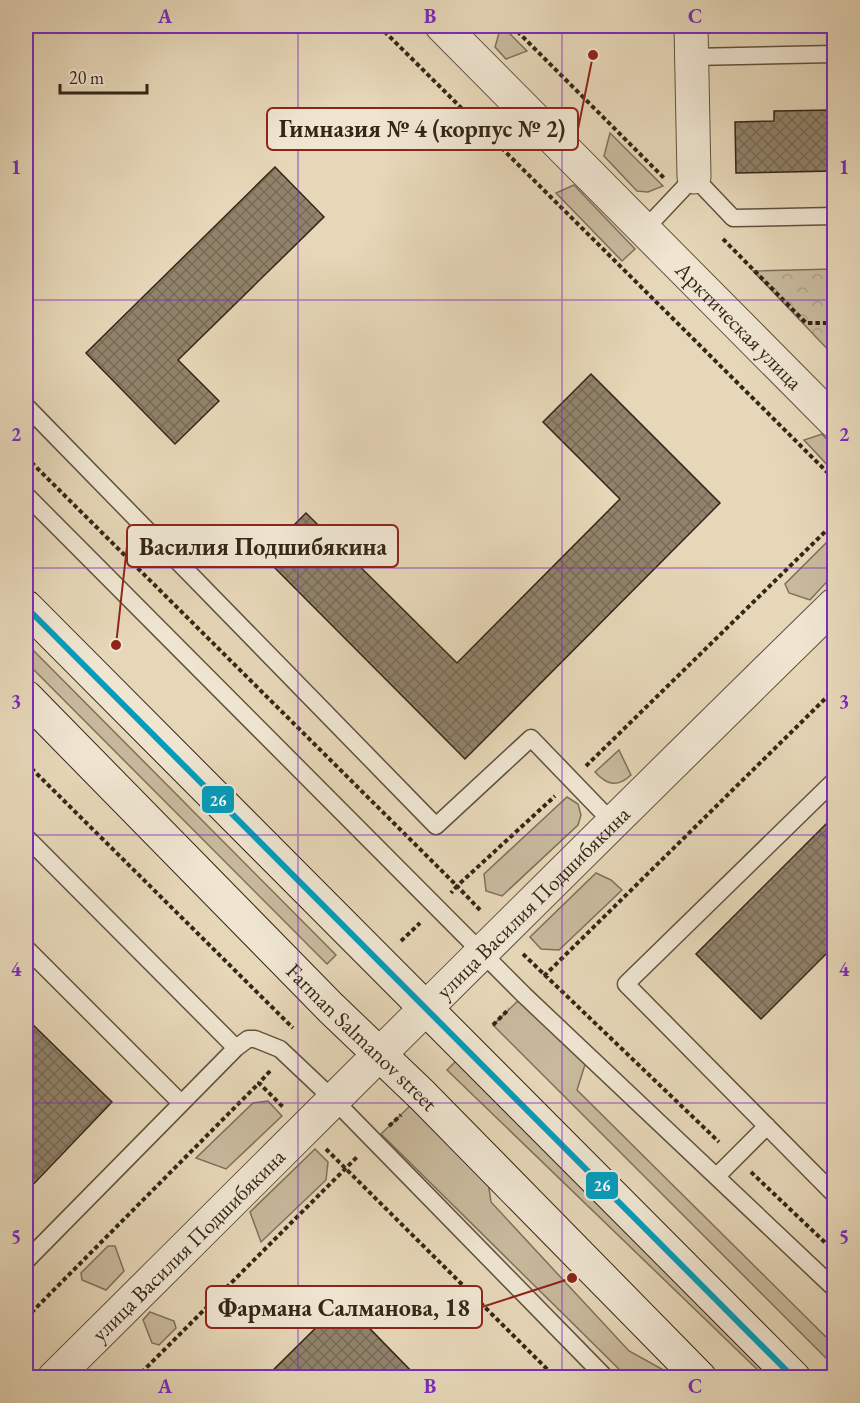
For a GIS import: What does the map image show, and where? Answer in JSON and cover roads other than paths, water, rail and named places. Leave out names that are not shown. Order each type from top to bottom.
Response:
[{"type":"street","name":"Арктическая улица","points":[[442,26],[834,421]]},
{"type":"street","points":[[691,41],[694,177]]},
{"type":"street","name":"улица Василия Подшибякина","points":[[54,1377],[493,943],[612,822],[834,605]]},
{"type":"street","points":[[26,607],[794,1377]]},
{"type":"street","name":"Farman Salmanov street","points":[[26,697],[700,1377]]},
{"type":"lane","points":[[691,41],[834,54]]},
{"type":"lane","points":[[645,229],[694,177],[733,218],[834,216]]},
{"type":"lane","points":[[26,406],[435,826],[531,738],[612,822]]},
{"type":"lane","points":[[26,495],[493,943],[524,995],[834,1288]]},
{"type":"lane","points":[[834,781],[626,984],[834,1194]]},
{"type":"lane","points":[[26,837],[236,1047]]},
{"type":"lane","points":[[26,948],[181,1103]]},
{"type":"lane","points":[[26,1261],[236,1047],[248,1039],[255,1039],[280,1049],[334,1100],[606,1377]]},
{"type":"lane","points":[[717,1176],[767,1126]]},
{"type":"place","name":"Гимназия № 4 (корпус № 2)","points":[[593,55]]},
{"type":"place","name":"Василия Подшибякина","points":[[116,645]]},
{"type":"place","name":"Фармана Салманова, 18","points":[[572,1278]]}]
